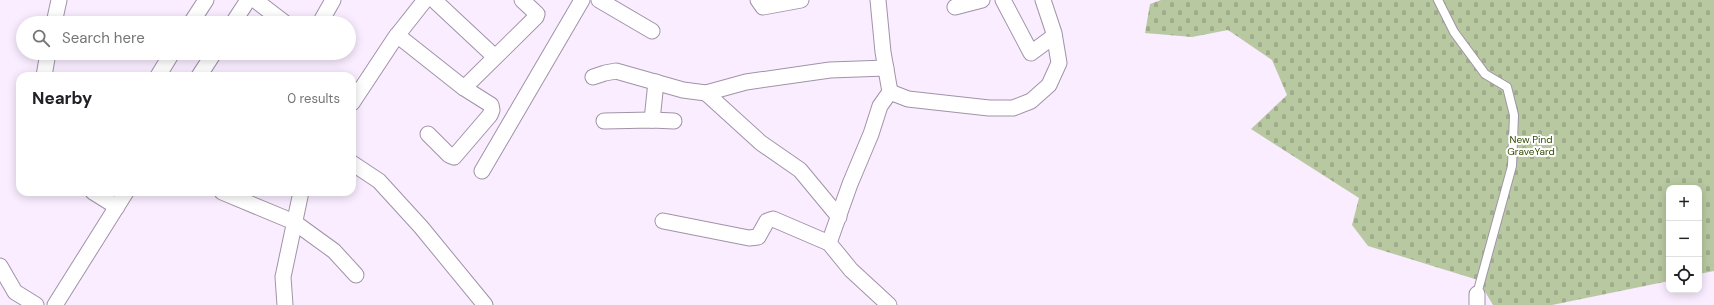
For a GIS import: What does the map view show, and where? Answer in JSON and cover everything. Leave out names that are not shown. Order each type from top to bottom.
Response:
[{"type":"street","points":[[56,16],[59,0]]},
{"type":"street","points":[[196,16],[206,0]]},
{"type":"street","points":[[238,16],[248,0]]},
{"type":"street","points":[[256,0],[276,16]]},
{"type":"street","points":[[324,16],[333,0]]},
{"type":"street","points":[[356,97],[397,35],[425,0]]},
{"type":"street","points":[[434,0],[495,57]]},
{"type":"street","points":[[464,88],[536,17],[536,14],[522,0]]},
{"type":"street","points":[[482,171],[582,0]]},
{"type":"street","points":[[599,0],[652,31]]},
{"type":"street","points":[[758,0],[762,7],[794,1]]},
{"type":"street","points":[[829,243],[880,106],[890,92],[883,52],[878,0]]},
{"type":"street","points":[[955,7],[982,0]]},
{"type":"street","points":[[1003,0],[1030,53],[1054,36]]},
{"type":"street","points":[[890,92],[908,99],[989,108],[1013,108],[1031,101],[1049,85],[1059,63],[1054,36],[1043,0]]},
{"type":"street","points":[[397,35],[464,88],[491,105],[492,110],[490,115],[454,157],[449,155],[428,134]]},
{"type":"street","points":[[45,72],[47,60]]},
{"type":"street","points":[[160,72],[168,60]]},
{"type":"street","points":[[202,72],[209,60]]},
{"type":"street","points":[[593,77],[616,71],[683,90],[706,93],[746,82],[830,70],[886,68]]},
{"type":"street","points":[[652,120],[656,82]]},
{"type":"street","points":[[706,93],[761,143],[800,170],[839,217]]},
{"type":"street","points":[[604,121],[674,121]]},
{"type":"street","points":[[356,166],[379,181],[421,227],[485,305]]},
{"type":"street","points":[[99,196],[117,207]]},
{"type":"street","points":[[55,305],[124,196]]},
{"type":"street","points":[[232,196],[294,222],[334,251],[356,275]]},
{"type":"street","points":[[285,305],[283,277],[300,196]]},
{"type":"street","points":[[663,221],[748,238],[758,236],[767,221],[773,219],[829,243],[851,270],[889,305]]},
{"type":"street","points":[[0,266],[15,292],[36,305]]},
{"type":"lane","points":[[1438,0],[1454,32],[1485,74],[1507,87],[1514,115],[1512,166],[1477,300]]},
{"type":"green space","name":"New Pind GraveYard","points":[[1161,0],[1714,0],[1714,271],[1702,273],[1702,185],[1666,185],[1666,282],[1552,305],[1493,305],[1478,280],[1368,246],[1352,225],[1359,198],[1251,129],[1287,95],[1272,60],[1228,30],[1192,37],[1145,33],[1150,4]]}]
